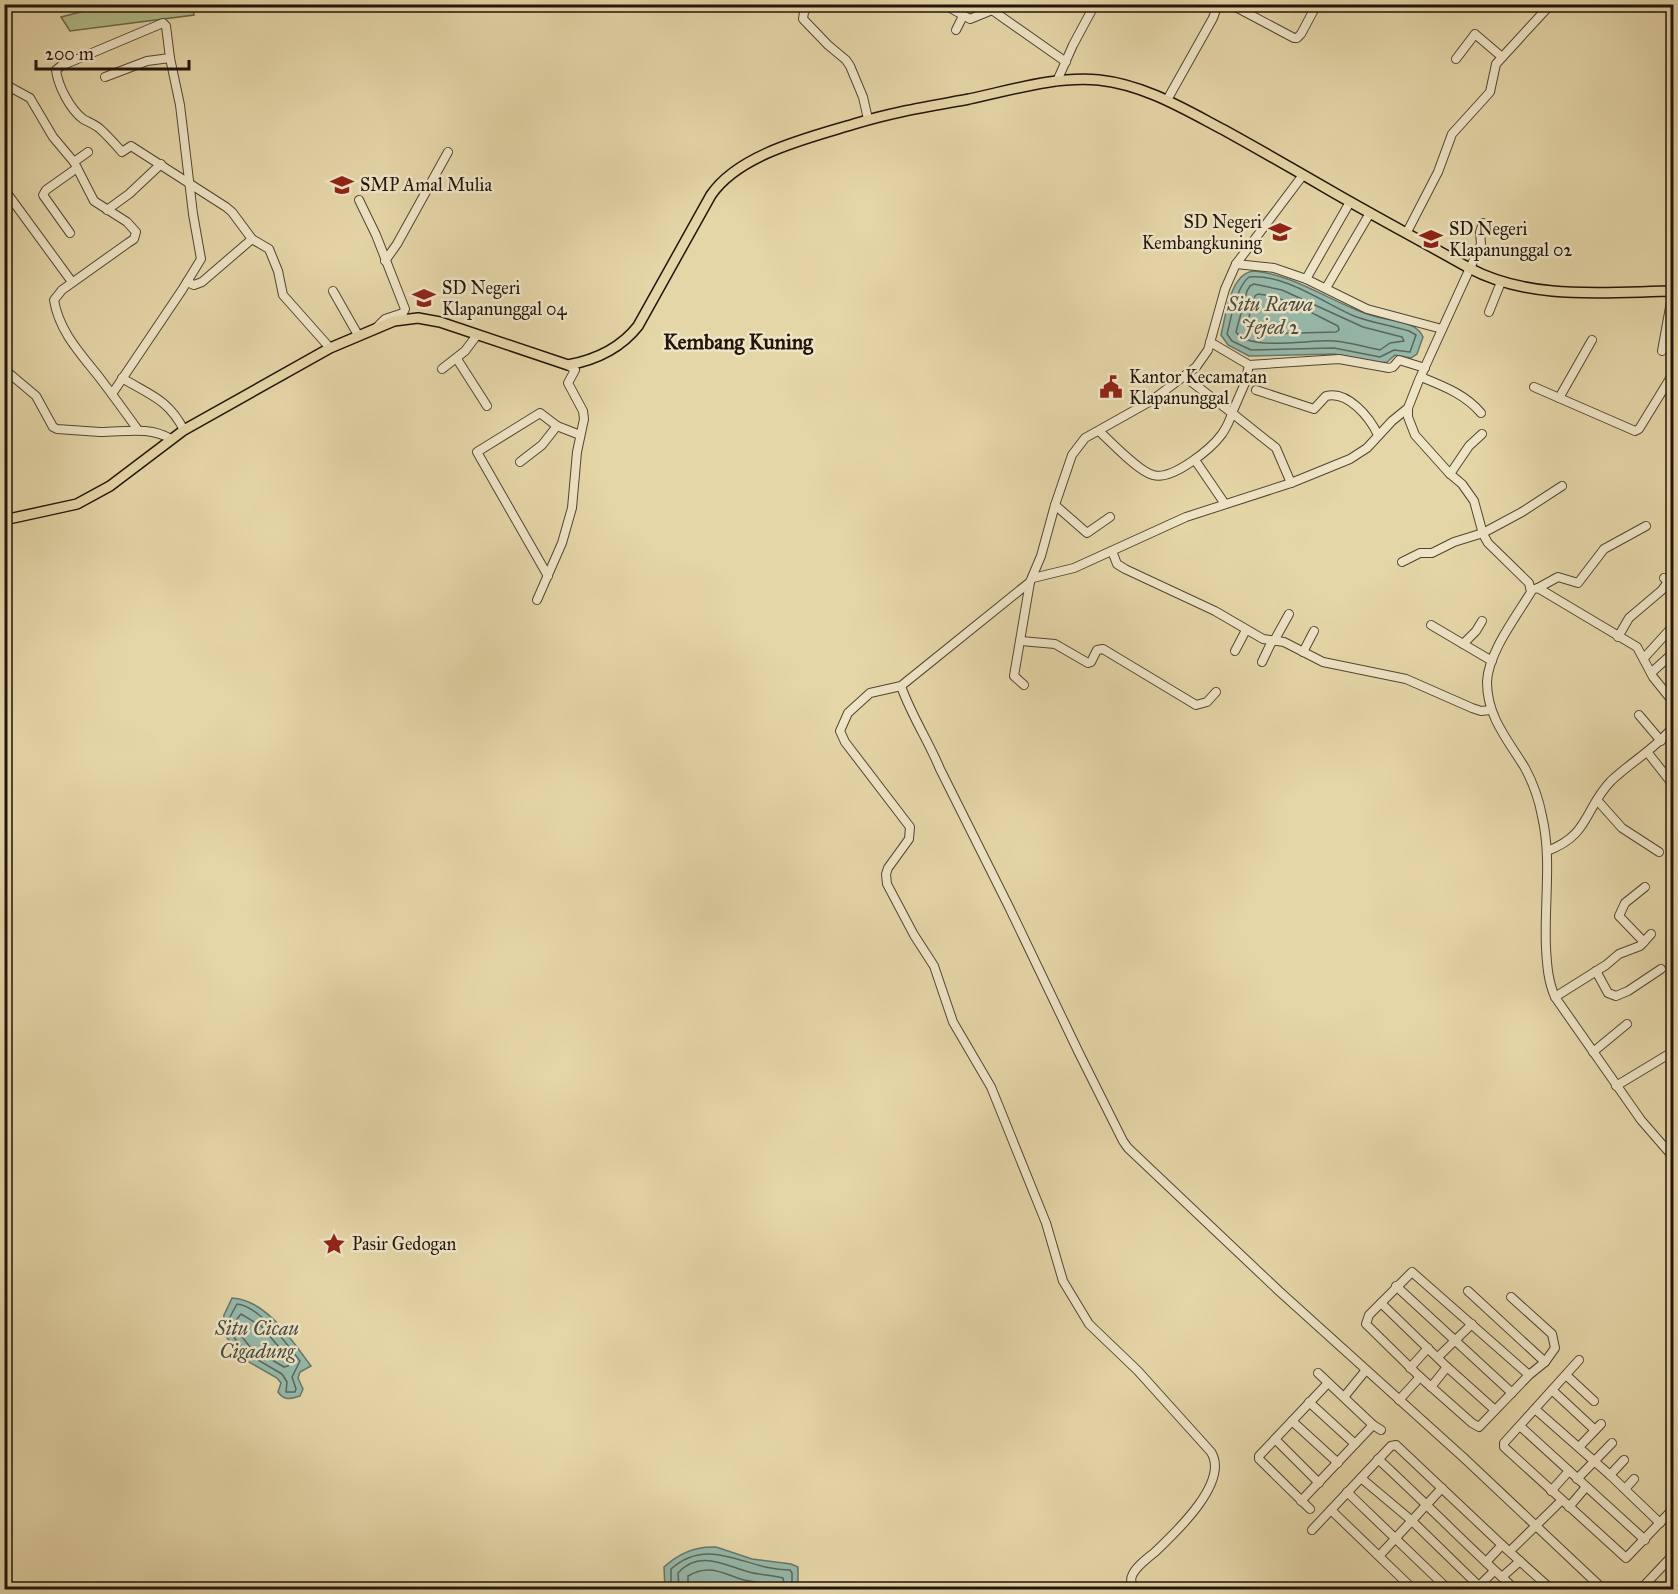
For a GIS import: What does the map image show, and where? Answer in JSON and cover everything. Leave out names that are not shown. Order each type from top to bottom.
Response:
[{"type":"main road","points":[[4,520],[77,504],[110,486],[184,430],[330,348],[394,321],[418,318],[440,322],[567,365],[584,362],[604,354],[631,335],[645,315],[703,208],[723,180],[743,166],[807,138],[868,119],[1058,81],[1081,79],[1114,82],[1132,86],[1167,100],[1469,268],[1501,282],[1545,291],[1595,293],[1673,291]]},
{"type":"street","points":[[811,4],[804,12],[803,19],[850,66],[863,97],[868,119]]},
{"type":"street","points":[[943,4],[963,16],[975,18],[991,7],[1066,62]]},
{"type":"street","points":[[1058,81],[1073,45],[1095,4]]},
{"type":"street","points":[[1167,100],[1213,18],[1218,4]]},
{"type":"street","points":[[1230,4],[1291,37],[1297,38],[1302,34],[1317,4]]},
{"type":"street","points":[[1407,232],[1438,172],[1452,134],[1490,92],[1495,68],[1502,57],[1551,4]]},
{"type":"street","points":[[956,30],[963,16]]},
{"type":"street","points":[[112,394],[201,259],[189,182],[180,105],[166,26],[163,23],[56,70],[71,104],[83,119],[98,127],[122,152],[131,146],[189,182],[232,212],[252,239],[269,249],[278,272],[283,295],[330,348]]},
{"type":"street","points":[[1456,59],[1475,34],[1502,57]]},
{"type":"street","points":[[105,77],[147,61],[170,58]]},
{"type":"street","points":[[4,69],[5,82],[11,88],[30,98],[53,137],[75,165],[94,201],[127,222],[136,232],[135,236],[103,263],[72,282],[56,295],[54,300],[64,329],[78,354],[112,394],[138,430]]},
{"type":"street","points":[[70,233],[43,195],[88,152]]},
{"type":"street","points":[[385,261],[397,244],[448,152]]},
{"type":"street","points":[[107,210],[129,194],[161,164]]},
{"type":"street","points":[[1024,685],[1014,676],[1015,662],[1032,580],[1076,447],[1085,438],[1151,401],[1185,377],[1202,360],[1210,342],[1225,289],[1236,264],[1303,175]]},
{"type":"street","points":[[4,189],[72,282]]},
{"type":"street","points":[[359,200],[376,235],[405,309],[403,313],[381,321],[375,329]]},
{"type":"street","points":[[1306,279],[1350,202]]},
{"type":"street","points":[[1326,288],[1370,213]]},
{"type":"street","points":[[1483,223],[1480,232],[1481,244],[1408,408],[1408,422],[1415,435],[1462,484],[1474,501],[1483,533],[1496,551],[1534,589],[1600,624],[1637,647],[1651,673],[1674,703]]},
{"type":"street","points":[[187,282],[194,285],[202,282],[252,239]]},
{"type":"street","points":[[1236,264],[1274,268],[1306,279],[1367,309],[1442,329]]},
{"type":"street","points":[[1489,312],[1501,282]]},
{"type":"street","points":[[333,291],[358,335]]},
{"type":"street","points":[[1662,351],[1673,291]]},
{"type":"street","points":[[442,369],[457,359],[477,335]]},
{"type":"street","points":[[1559,398],[1593,340]]},
{"type":"street","points":[[1210,342],[1249,365],[1339,359],[1393,368],[1399,360],[1425,368]]},
{"type":"street","points":[[457,359],[487,406]]},
{"type":"street","points":[[537,600],[571,517],[575,460],[584,415],[568,383],[575,370],[567,365]]},
{"type":"street","points":[[1099,431],[1138,466],[1154,476],[1175,471],[1195,460],[1222,435],[1245,383],[1249,365]]},
{"type":"street","points":[[4,369],[36,396],[53,427],[57,429],[101,432],[138,430],[157,432],[171,439]]},
{"type":"street","points":[[1534,387],[1635,431],[1639,429],[1674,372]]},
{"type":"street","points":[[1185,377],[1276,448],[1291,483]]},
{"type":"street","points":[[1421,377],[1461,395],[1473,403],[1480,413]]},
{"type":"street","points":[[122,378],[165,403],[176,414],[184,430]]},
{"type":"street","points":[[1256,390],[1314,409],[1326,396],[1335,395],[1346,399],[1363,412],[1378,435]]},
{"type":"street","points":[[1134,1590],[1131,1579],[1134,1571],[1170,1538],[1198,1507],[1208,1489],[1216,1460],[1138,1371],[1089,1324],[1068,1292],[1060,1273],[1046,1223],[991,1087],[953,1022],[934,966],[914,935],[887,884],[888,868],[909,839],[910,826],[844,742],[840,731],[848,712],[870,693],[901,686],[1032,580],[1074,568],[1186,517],[1291,483],[1350,459],[1367,448],[1399,414],[1408,408]]},
{"type":"street","points":[[548,576],[477,453],[540,413],[557,426],[580,435]]},
{"type":"street","points":[[520,462],[542,445],[557,426]]},
{"type":"street","points":[[1450,474],[1469,446],[1482,434]]},
{"type":"street","points":[[1195,460],[1224,504]]},
{"type":"street","points":[[1402,561],[1420,553],[1434,552],[1454,542],[1483,533],[1522,512],[1562,486]]},
{"type":"street","points":[[1055,505],[1088,533],[1110,518]]},
{"type":"street","points":[[1646,526],[1604,549],[1578,583],[1558,577],[1534,589],[1492,661],[1487,680],[1490,710],[1525,769],[1537,795],[1543,820],[1548,851],[1545,917],[1547,961],[1550,983],[1555,997],[1646,1127],[1673,1156]]},
{"type":"street","points":[[1112,551],[1118,564],[1125,569],[1215,611],[1263,639],[1284,642],[1323,662],[1406,679],[1478,710],[1490,710]]},
{"type":"street","points":[[1618,637],[1629,618],[1668,583]]},
{"type":"street","points":[[1262,662],[1289,614]]},
{"type":"street","points":[[1463,644],[1482,621]]},
{"type":"street","points":[[1431,625],[1492,661]]},
{"type":"street","points":[[1644,658],[1674,625]]},
{"type":"street","points":[[1235,651],[1246,630]]},
{"type":"street","points":[[1303,652],[1314,631]]},
{"type":"street","points":[[1021,641],[1055,644],[1088,663],[1091,662],[1097,650],[1103,649],[1196,705],[1205,704],[1216,692]]},
{"type":"street","points":[[1651,673],[1674,652]]},
{"type":"street","points":[[901,686],[907,704],[932,748],[940,769],[1123,1141],[1270,1283],[1605,1590]]},
{"type":"street","points":[[1639,715],[1661,741]]},
{"type":"street","points":[[1548,851],[1563,845],[1574,837],[1610,782],[1648,753],[1674,726]]},
{"type":"street","points":[[1648,753],[1674,786]]},
{"type":"street","points":[[1597,800],[1622,828],[1659,852]]},
{"type":"street","points":[[1644,942],[1619,915],[1625,903],[1645,887]]},
{"type":"street","points":[[1555,997],[1623,952],[1634,950],[1651,934]]},
{"type":"street","points":[[1596,972],[1608,993],[1616,996],[1628,991],[1661,969]]},
{"type":"street","points":[[1593,1052],[1627,1024]]},
{"type":"street","points":[[1616,1086],[1674,1051]]},
{"type":"street","points":[[1511,1297],[1552,1334],[1554,1349],[1545,1362],[1529,1375],[1482,1426],[1477,1426],[1431,1387],[1366,1324],[1367,1318],[1396,1286],[1410,1272],[1414,1272],[1529,1375]]},
{"type":"street","points":[[1396,1286],[1512,1393]]},
{"type":"street","points":[[1468,1291],[1545,1362]]},
{"type":"street","points":[[1381,1303],[1495,1410]]},
{"type":"street","points":[[1438,1356],[1472,1324]]},
{"type":"street","points":[[1410,1368],[1428,1348]]},
{"type":"street","points":[[1579,1360],[1504,1446],[1561,1501],[1626,1558],[1674,1508]]},
{"type":"street","points":[[1431,1387],[1447,1367]]},
{"type":"street","points":[[1344,1398],[1366,1370]]},
{"type":"street","points":[[1318,1374],[1381,1430]]},
{"type":"street","points":[[1566,1375],[1594,1401]]},
{"type":"street","points":[[1400,1400],[1420,1377]]},
{"type":"street","points":[[1310,1509],[1259,1459],[1259,1456],[1328,1383]]},
{"type":"street","points":[[1552,1390],[1598,1427],[1579,1447]]},
{"type":"street","points":[[1310,1402],[1355,1444]]},
{"type":"street","points":[[1535,1409],[1660,1523]]},
{"type":"street","points":[[1292,1421],[1338,1463]]},
{"type":"street","points":[[1301,1501],[1373,1425]]},
{"type":"street","points":[[1520,1426],[1645,1539]]},
{"type":"street","points":[[1275,1440],[1319,1483]]},
{"type":"street","points":[[1577,1479],[1612,1443]]},
{"type":"street","points":[[1312,1530],[1378,1459],[1391,1446],[1396,1445],[1552,1590]]},
{"type":"street","points":[[1378,1459],[1427,1503],[1516,1590]]},
{"type":"street","points":[[1610,1475],[1624,1460]]},
{"type":"street","points":[[1551,1491],[1569,1472]]},
{"type":"street","points":[[1361,1478],[1411,1520],[1479,1588],[1494,1571]]},
{"type":"street","points":[[1625,1489],[1634,1479]]},
{"type":"street","points":[[1569,1507],[1586,1487]]},
{"type":"street","points":[[1380,1555],[1442,1488]]},
{"type":"street","points":[[1347,1492],[1449,1590]]},
{"type":"street","points":[[1510,1551],[1561,1501]]},
{"type":"street","points":[[1331,1510],[1414,1590]]},
{"type":"street","points":[[1486,1562],[1502,1545]]},
{"type":"street","points":[[1640,1590],[1674,1554]]},
{"type":"street","points":[[1502,1577],[1520,1561]]},
{"type":"green space","points":[[94,4],[193,5],[194,15],[70,31],[61,17],[96,8]]},
{"type":"water","name":"Situ Rawa Jejed 2","points":[[1254,271],[1288,279],[1369,315],[1412,326],[1423,337],[1417,354],[1411,358],[1395,355],[1387,362],[1379,363],[1334,354],[1249,356],[1228,345],[1221,335],[1234,287],[1239,279]]},
{"type":"water","name":"Situ Cicau Cigadung","points":[[232,1298],[245,1300],[267,1314],[287,1334],[311,1366],[300,1372],[298,1378],[303,1389],[300,1396],[288,1398],[280,1395],[278,1392],[281,1383],[277,1378],[242,1358],[222,1331],[224,1315]]},
{"type":"water","points":[[716,1547],[752,1559],[798,1567],[798,1589],[665,1589],[664,1567],[670,1562],[694,1549]]},
{"type":"place","name":"SMP Amal Mulia","points":[[342,185]]},
{"type":"place","name":"SD Negeri Kembangkuning","points":[[1280,232]]},
{"type":"place","name":"SD Negeri Klapanunggal 02","points":[[1431,239]]},
{"type":"place","name":"SD Negeri Klapanunggal 04","points":[[424,298]]},
{"type":"place","name":"Kantor Kecamatan Klapanunggal","points":[[1111,387]]},
{"type":"place","name":"Pasir Gedogan","points":[[334,1244]]},
{"type":"district","name":"Kembang Kuning","points":[[738,342]]}]
